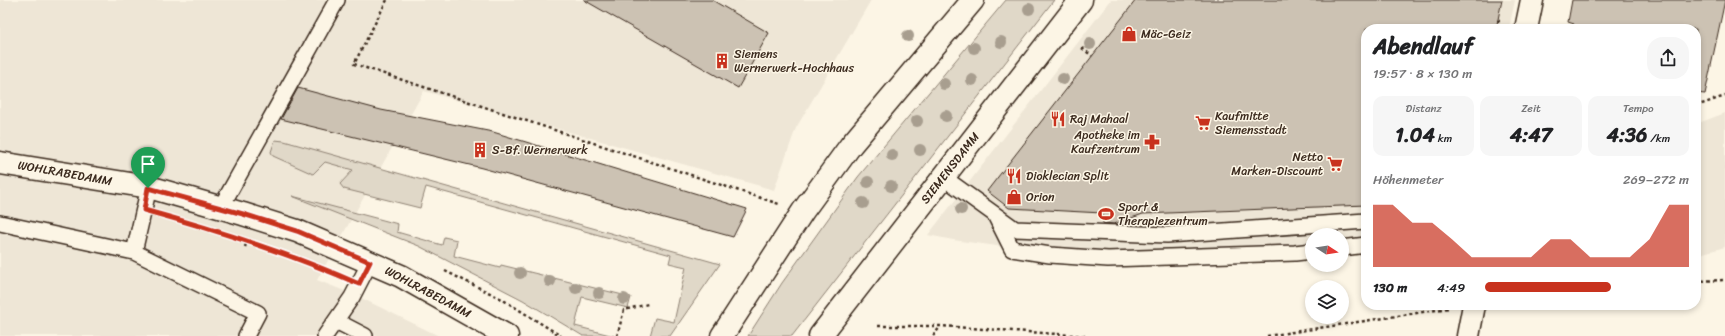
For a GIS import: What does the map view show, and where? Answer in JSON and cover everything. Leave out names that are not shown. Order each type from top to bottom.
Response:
[{"type":"main road","points":[[722,336],[803,211],[851,145],[973,0]]},
{"type":"main road","name":"SIEMENSDAMM","points":[[820,336],[1081,0]]},
{"type":"main road","points":[[1527,24],[1532,0]]},
{"type":"main road","name":"WOHLRABEDAMM","points":[[0,163],[148,188],[297,231],[370,262],[431,292],[507,336]]},
{"type":"main road","points":[[1465,310],[1468,336]]},
{"type":"lane","points":[[221,208],[337,0]]},
{"type":"lane","points":[[943,178],[1015,229],[1167,235],[1361,221]]},
{"type":"lane","points":[[134,252],[148,188]]},
{"type":"lane","points":[[994,214],[1012,249],[1050,255],[1108,259],[1305,252]]},
{"type":"lane","points":[[0,223],[134,252],[258,313],[246,336]]},
{"type":"lane","points":[[325,336],[352,297],[370,262]]},
{"type":"lane","points":[[336,321],[365,336]]},
{"type":"path","points":[[387,0],[354,64],[803,211]]},
{"type":"path","points":[[1082,48],[1092,56]]},
{"type":"path","points":[[1701,104],[1725,96]]},
{"type":"path","points":[[245,247],[247,241],[254,242]]},
{"type":"path","points":[[1701,281],[1725,280]]},
{"type":"path","points":[[617,336],[624,310],[648,304]]},
{"type":"path","points":[[1266,336],[1438,310]]},
{"type":"path","points":[[878,326],[941,326],[1086,336]]},
{"type":"path","points":[[933,336],[941,326]]},
{"type":"shaded area","points":[[0,0],[871,0],[796,128],[774,190],[424,91],[317,280],[357,296],[439,336],[0,336]]},
{"type":"shaded area","points":[[1006,0],[1054,0],[792,336],[748,336],[782,283],[858,177]]},
{"type":"shaded area","name":"Kaufmitte Siemensstadt","points":[[1111,0],[1515,0],[1510,24],[1361,24],[1361,248],[1349,250],[1349,228],[1305,228],[1305,255],[1122,263],[953,240],[928,235]]},
{"type":"shaded area","points":[[1725,113],[1725,247],[1701,254],[1701,122]]},
{"type":"shaded area","points":[[275,140],[284,141],[720,264],[670,336],[650,336],[655,318],[674,322],[686,267],[669,263],[671,255],[426,187],[420,208],[344,189],[340,184],[353,170],[325,162],[313,174],[273,156],[271,152]]},
{"type":"shaded area","points":[[292,196],[398,224],[397,232],[442,245],[444,237],[457,240],[454,256],[500,268],[501,265],[631,297],[628,308],[582,297],[575,326],[614,336],[583,336],[523,300],[419,246]]},
{"type":"building","name":"Siemens Wernerwerk-Hochhaus","points":[[584,0],[712,0],[769,33],[738,88]]},
{"type":"building","name":"Kaufmitte Siemensstadt","points":[[1136,0],[1502,0],[1497,24],[1361,24],[1361,205],[1143,214],[1114,224],[1103,223],[1102,213],[1009,208],[987,191]]},
{"type":"building","points":[[1572,0],[1725,0],[1705,94],[1701,94],[1701,24],[1574,24],[1568,22]]},
{"type":"building","name":"S-Bf. Wernerwerk","points":[[298,88],[381,110],[493,132],[747,209],[733,237],[482,168],[281,119]]},
{"type":"place","name":"Mäc-Geiz","points":[[1129,34]]},
{"type":"place","name":"Siemens Wernerwerk-Hochhaus","points":[[722,61]]},
{"type":"place","name":"Raj Mahaal","points":[[1058,119]]},
{"type":"place","name":"Kaufmitte Siemensstadt","points":[[1203,123]]},
{"type":"place","name":"Apotheke im Kaufzentrum","points":[[1152,142]]},
{"type":"place","name":"S-Bf. Wernerwerk","points":[[480,150]]},
{"type":"place","name":"Netto Marken-Discount","points":[[1335,164]]},
{"type":"place","name":"Dioklecian Split","points":[[1014,176]]},
{"type":"place","name":"Orion","points":[[1014,197]]},
{"type":"place","name":"Sport & Therapiezentrum","points":[[1106,214]]},
{"type":"route","points":[[148,188],[243,214],[297,231],[370,262],[359,284],[328,270],[254,242],[144,210],[148,188]]}]
